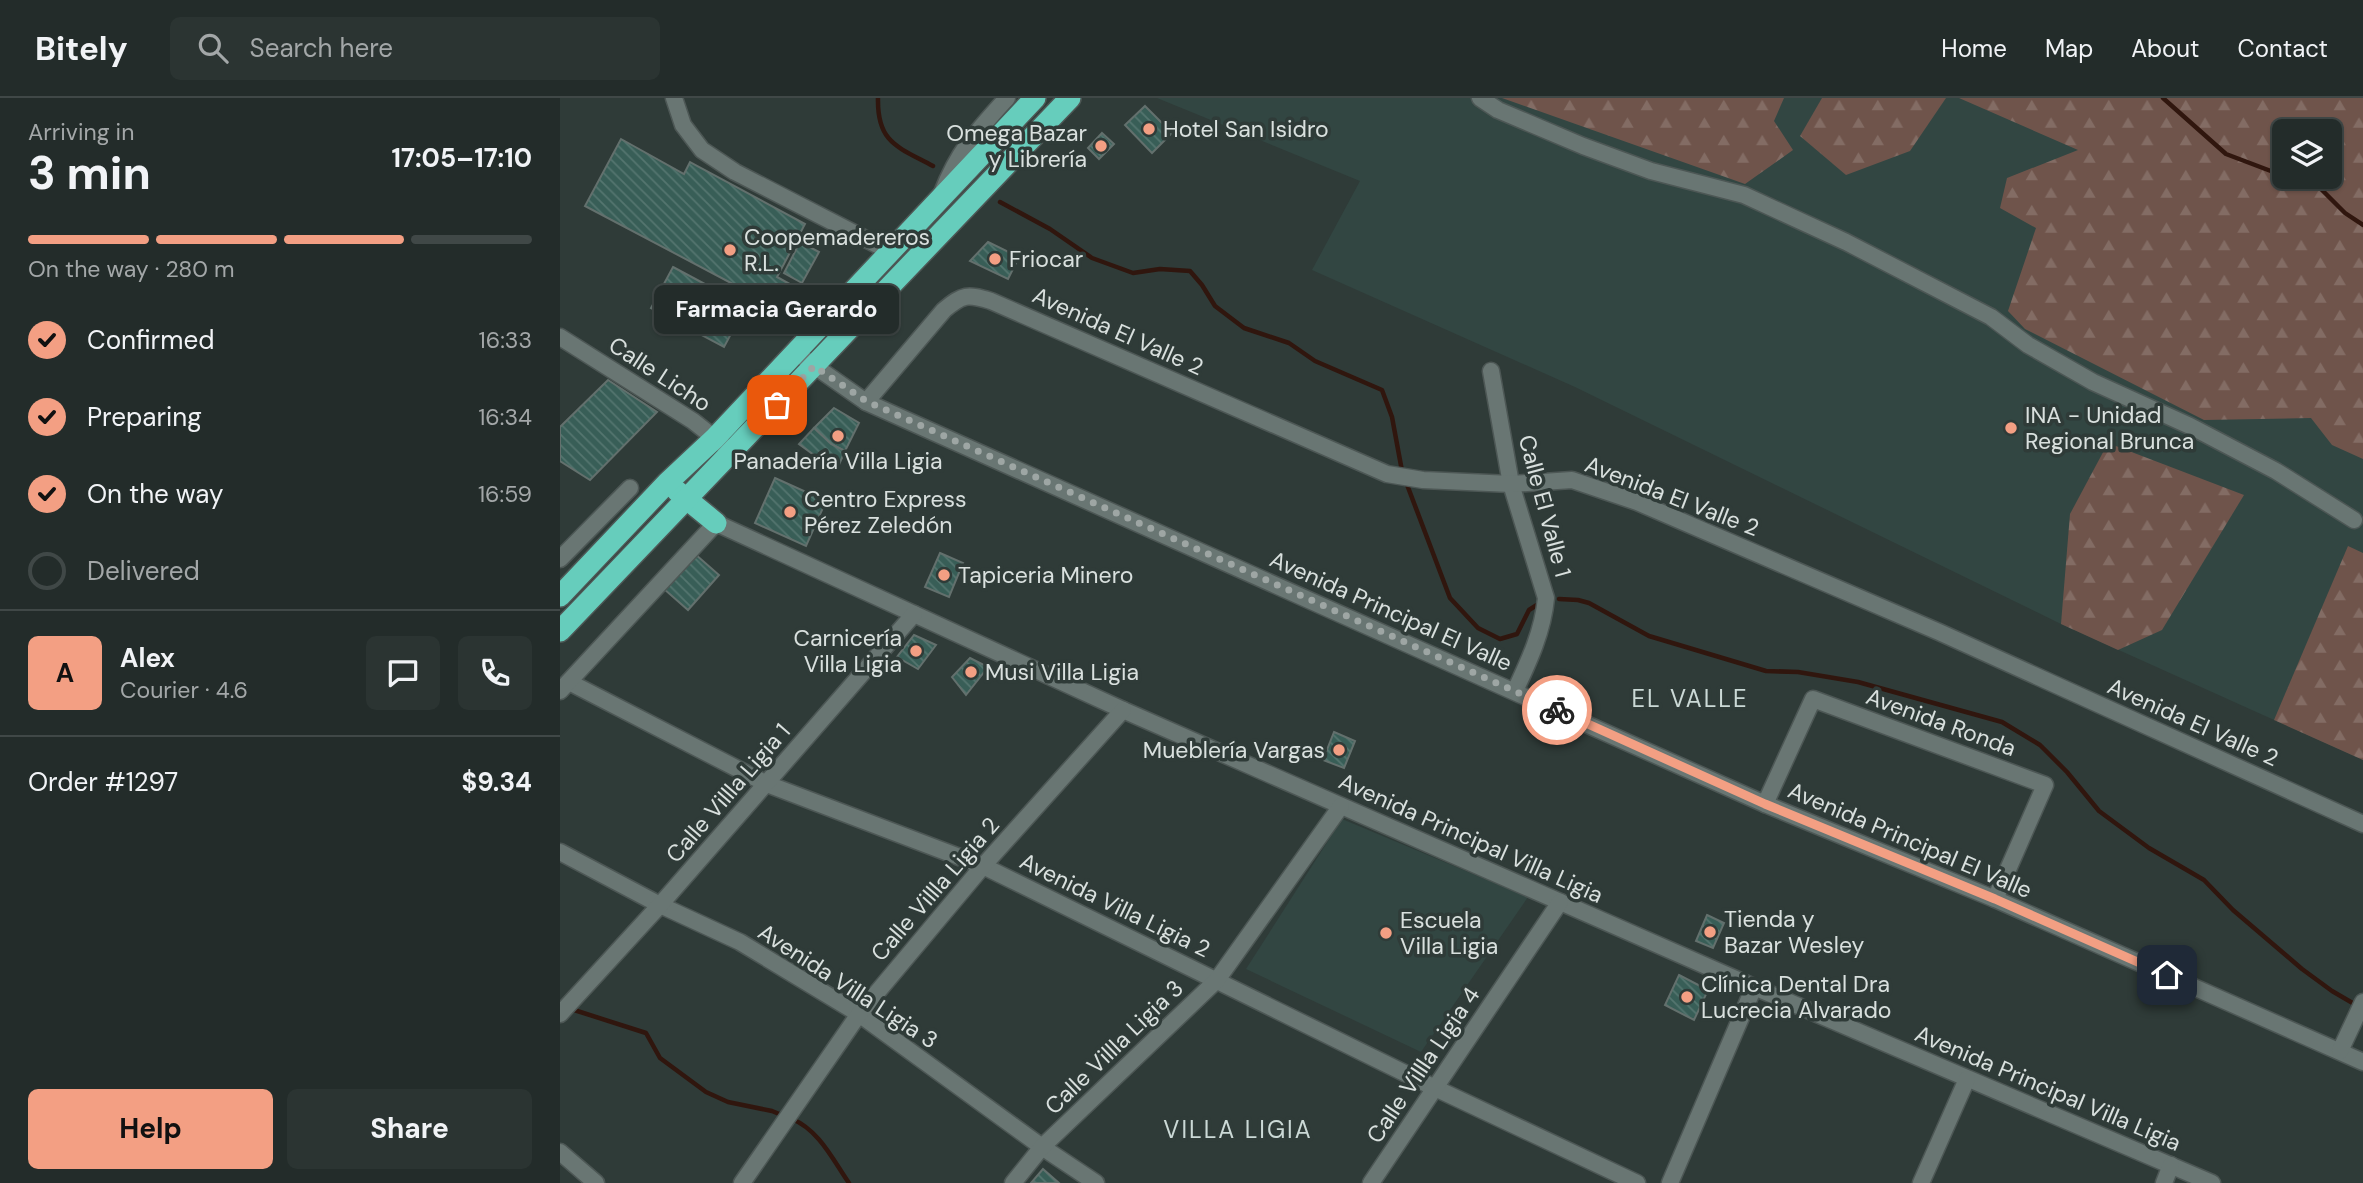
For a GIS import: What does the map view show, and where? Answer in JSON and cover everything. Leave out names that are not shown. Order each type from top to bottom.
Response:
[{"type":"highway","points":[[560,596],[667,483],[715,438],[1035,98]]},
{"type":"highway","points":[[560,631],[1070,98]]},
{"type":"highway","points":[[667,483],[716,523]]},
{"type":"street","points":[[674,98],[683,125],[702,150],[736,172],[891,252]]},
{"type":"street","points":[[940,198],[953,165],[964,148],[1007,98]]},
{"type":"street","points":[[1480,98],[1498,110],[1583,146],[1651,171],[1744,195],[1846,242],[1991,317],[2028,345],[2093,382],[2190,426],[2276,471],[2354,520]]},
{"type":"street","name":"Avenida El Valle 2","points":[[866,401],[944,310],[960,297],[971,295],[991,301],[1393,474],[1415,478],[1511,484],[1572,480],[1637,502],[1938,632],[2363,824]]},
{"type":"street","name":"Calle Licho","points":[[560,337],[694,421],[732,452]]},
{"type":"street","name":"Avenida Principal El Valle","points":[[797,351],[814,366],[866,401],[1765,804],[1995,899],[2363,1062]]},
{"type":"street","name":"Calle El Valle 1","points":[[1490,371],[1511,484],[1546,598],[1535,647],[1515,691]]},
{"type":"street","points":[[560,559],[631,488]]},
{"type":"street","points":[[564,686],[716,523]]},
{"type":"street","name":"Avenida Principal Villa Ligia","points":[[716,523],[1123,710],[1754,987],[2212,1183]]},
{"type":"street","name":"Calle Villla Ligia 1","points":[[560,1014],[660,905],[915,614]]},
{"type":"street","name":"Avenida Villa Ligia 2","points":[[564,686],[767,784],[983,866],[1435,1088],[1637,1183]]},
{"type":"street","name":"Avenida Ronda","points":[[1765,804],[1813,699],[2045,785],[1995,899]]},
{"type":"street","name":"Calle Villla Ligia 2","points":[[743,1183],[859,1014],[983,866],[1123,710]]},
{"type":"street","name":"Calle Villla Ligia 3","points":[[1013,1183],[1042,1147],[1217,980],[1341,806]]},
{"type":"street","name":"Avenida Villa Ligia 3","points":[[560,852],[660,905],[740,942],[859,1014],[1096,1183]]},
{"type":"street","name":"Calle Villla Ligia 4","points":[[1371,1183],[1560,902]]},
{"type":"street","points":[[1670,1183],[1754,987]]},
{"type":"street","points":[[2340,1051],[2360,1010]]},
{"type":"street","points":[[1921,1183],[1967,1079]]},
{"type":"street","points":[[560,1152],[596,1183]]},
{"type":"street","points":[[2164,1183],[2171,1165]]},
{"type":"shaded area","name":"INA - Unidad Regional Brunca","points":[[1157,98],[2363,98],[2363,760],[2061,624],[1575,387],[1312,270],[1360,181]]},
{"type":"shaded area","name":"Escuela Villa Ligia","points":[[1342,819],[1528,897],[1421,1052],[1246,969]]},
{"type":"green space","points":[[1502,98],[1784,98],[1774,121],[1793,150],[1745,184]]},
{"type":"green space","points":[[1822,98],[1946,98],[1910,151],[1846,175],[1800,136]]},
{"type":"green space","points":[[1959,98],[2363,98],[2363,459],[2332,445],[2311,418],[2204,420],[2025,329],[2008,311],[2036,228],[2000,208],[2007,178],[2078,150]]},
{"type":"green space","points":[[2108,443],[2244,495],[2162,630],[2118,650],[2061,624],[2070,514]]},
{"type":"green space","points":[[2348,546],[2363,553],[2363,760],[2274,720]]},
{"type":"building","name":"Hotel San Isidro","points":[[1145,106],[1172,133],[1152,153],[1125,125]]},
{"type":"building","name":"Omega Bazar y Librería","points":[[1102,133],[1114,144],[1099,159],[1088,148]]},
{"type":"building","name":"Coopemadereros R.L.","points":[[621,139],[684,174],[690,162],[805,224],[777,277],[806,293],[790,324],[729,292],[733,284],[585,206]]},
{"type":"building","points":[[800,242],[819,252],[802,283],[784,273]]},
{"type":"building","name":"Friocar","points":[[988,242],[1019,257],[1008,279],[970,261]]},
{"type":"building","points":[[673,267],[746,306],[724,347],[651,308]]},
{"type":"building","points":[[608,380],[657,412],[590,480],[560,461],[560,427]]},
{"type":"building","name":"Panadería Villa Ligia","points":[[834,408],[859,423],[845,451],[831,444],[814,428]]},
{"type":"building","points":[[814,428],[831,444],[845,451],[838,467],[821,460],[799,444]]},
{"type":"building","name":"Centro Express Pérez Zeledón","points":[[775,478],[826,501],[806,546],[755,523]]},
{"type":"building","name":"Tapiceria Minero","points":[[940,553],[963,563],[949,597],[925,587]]},
{"type":"building","points":[[695,554],[719,575],[688,610],[664,589]]},
{"type":"building","name":"Carnicería Villa Ligia","points":[[914,635],[936,645],[918,669],[897,657]]},
{"type":"building","name":"Musi Villa Ligia","points":[[970,658],[988,667],[966,695],[952,677]]},
{"type":"building","name":"Mueblería Vargas","points":[[1334,732],[1355,741],[1344,768],[1323,760]]},
{"type":"building","name":"Tienda y Bazar Wesley","points":[[1707,915],[1724,923],[1713,948],[1696,941]]},
{"type":"building","name":"Clínica Dental Dra Lucrecia Alvarado","points":[[1679,975],[1708,990],[1694,1020],[1665,1005]]},
{"type":"building","points":[[1043,1169],[1059,1183],[1031,1183]]},
{"type":"waterway","points":[[878,98],[881,125],[892,142],[933,166]]},
{"type":"waterway","points":[[2163,98],[2226,154],[2272,171]]},
{"type":"waterway","points":[[2321,189],[2345,213],[2363,225]]},
{"type":"waterway","points":[[1000,202],[1050,229],[1092,258],[1133,273],[1160,269],[1190,271],[1215,306],[1244,328],[1289,343],[1315,361],[1382,390],[1392,417],[1402,471]]},
{"type":"waterway","points":[[1406,482],[1450,598],[1478,628],[1500,639],[1517,634],[1529,610],[1540,603]]},
{"type":"waterway","points":[[1559,599],[1589,603],[1649,636],[1766,671],[1798,672],[1858,682],[2002,722],[2040,745],[2067,772],[2099,811],[2149,848],[2204,880],[2233,910],[2302,969],[2356,1005]]},
{"type":"waterway","points":[[571,1009],[646,1033],[660,1058],[706,1092],[728,1102],[784,1116]]},
{"type":"waterway","points":[[792,1119],[818,1138],[849,1183]]},
{"type":"way so far","points":[[777,405],[814,366],[866,401],[1557,710]]},
{"type":"place","name":"Hotel San Isidro","points":[[1149,129]]},
{"type":"place","name":"Omega Bazar y Librería","points":[[1101,146]]},
{"type":"place","name":"Coopemadereros R.L.","points":[[730,250]]},
{"type":"place","name":"Friocar","points":[[995,259]]},
{"type":"place","name":"Farmacia Gerardo","points":[[777,405]]},
{"type":"place","name":"INA - Unidad Regional Brunca","points":[[2011,428]]},
{"type":"place","name":"Panadería Villa Ligia","points":[[838,436]]},
{"type":"place","name":"Centro Express Pérez Zeledón","points":[[790,512]]},
{"type":"place","name":"Tapiceria Minero","points":[[944,575]]},
{"type":"place","name":"Carnicería Villa Ligia","points":[[916,651]]},
{"type":"place","name":"Musi Villa Ligia","points":[[971,672]]},
{"type":"place","name":"Mueblería Vargas","points":[[1339,750]]},
{"type":"place","name":"Tienda y Bazar Wesley","points":[[1710,932]]},
{"type":"place","name":"Escuela Villa Ligia","points":[[1386,933]]},
{"type":"place","name":"Clínica Dental Dra Lucrecia Alvarado","points":[[1687,997]]},
{"type":"district","name":"EL VALLE","points":[[1690,699]]},
{"type":"district","name":"VILLA LIGIA","points":[[1238,1130]]},
{"type":"route","points":[[1557,710],[1765,804],[1995,899],[2167,975]]}]
